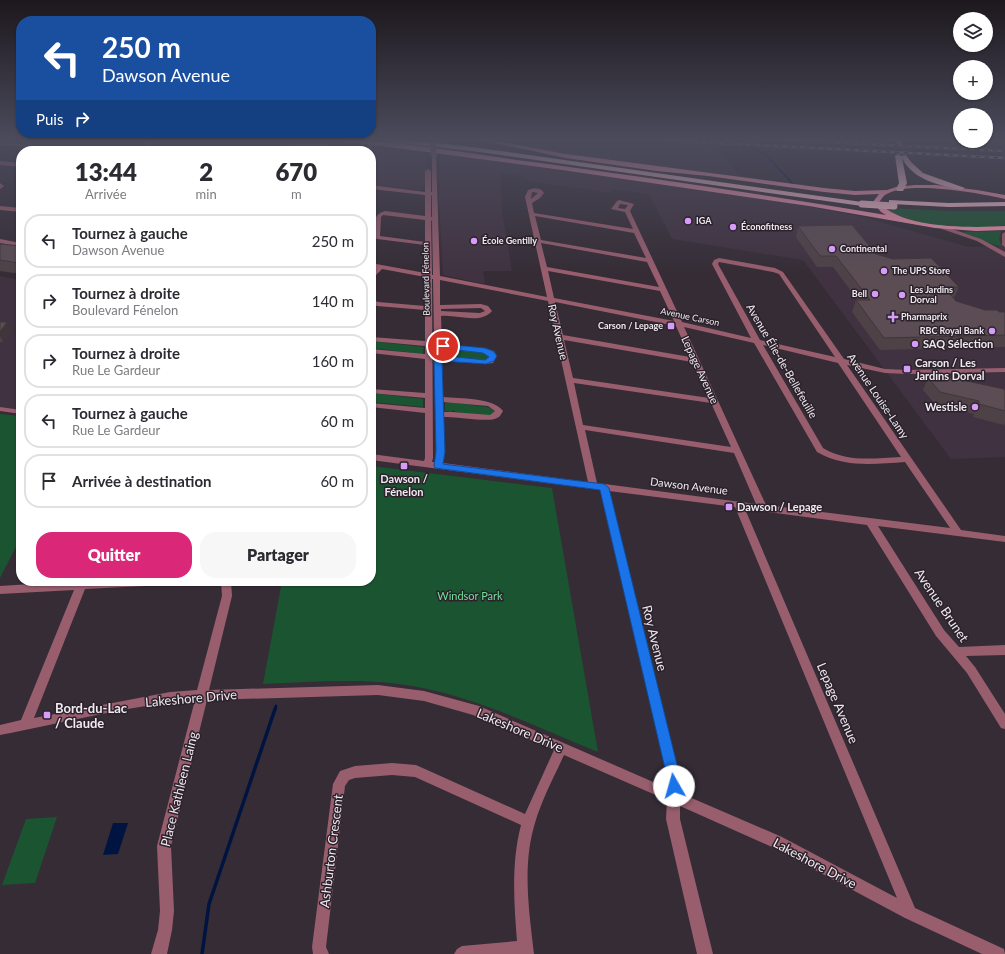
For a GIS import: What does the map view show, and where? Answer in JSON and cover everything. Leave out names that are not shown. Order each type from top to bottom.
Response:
[{"type":"highway","points":[[729,185],[862,202],[951,209],[1005,209]]},
{"type":"highway","points":[[746,185],[862,202]]},
{"type":"highway","points":[[749,185],[757,186]]},
{"type":"highway","points":[[900,189],[902,185]]},
{"type":"highway","points":[[948,185],[961,188]]},
{"type":"highway","points":[[893,204],[1005,204]]},
{"type":"main road","points":[[679,185],[815,204],[941,227],[976,230],[1005,228]]},
{"type":"main road","points":[[782,185],[829,191],[889,192]]},
{"type":"main road","points":[[900,219],[884,211],[877,204],[878,198],[889,192],[900,189],[929,187],[961,188],[1004,196]]},
{"type":"street","name":"Boulevard Fénelon","points":[[427,185],[428,244],[437,310],[440,459],[438,466]]},
{"type":"street","name":"Boulevard Fénelon","points":[[427,465],[429,458],[428,308],[432,277],[435,219],[433,185]]},
{"type":"street","points":[[376,188],[434,194]]},
{"type":"street","name":"Roy Avenue","points":[[529,202],[580,427],[599,487],[674,777],[674,818],[705,954]]},
{"type":"street","points":[[0,208],[16,210]]},
{"type":"street","name":"Lepage Avenue","points":[[627,211],[763,508]]},
{"type":"street","points":[[428,244],[379,238],[376,236],[378,217],[382,214],[435,219]]},
{"type":"street","points":[[532,214],[637,232]]},
{"type":"street","points":[[941,227],[979,240],[1005,255]]},
{"type":"street","points":[[0,241],[16,243]]},
{"type":"street","points":[[538,241],[650,261]]},
{"type":"street","name":"Avenue Élie-de-Bellefeuille","points":[[779,271],[719,260],[716,261],[715,264],[820,450],[827,455],[849,461],[907,459]]},
{"type":"street","name":"Avenue Carson","points":[[376,266],[679,324],[894,372],[1005,370]]},
{"type":"street","points":[[376,272],[381,267]]},
{"type":"street","points":[[544,268],[664,290]]},
{"type":"street","name":"Avenue Louise-Lamy","points":[[779,271],[958,533]]},
{"type":"street","points":[[376,304],[428,308]]},
{"type":"street","points":[[479,306],[486,308],[489,311],[480,316],[437,310],[479,306]]},
{"type":"street","points":[[560,337],[695,360]]},
{"type":"street","points":[[376,339],[429,344]]},
{"type":"street","points":[[438,346],[485,351],[493,356],[492,359],[486,362],[447,359],[438,360]]},
{"type":"street","points":[[376,352],[429,357]]},
{"type":"street","points":[[569,380],[714,402]]},
{"type":"street","points":[[376,391],[429,396]]},
{"type":"street","points":[[439,399],[493,405],[498,408],[499,412],[494,418],[452,414],[439,415]]},
{"type":"street","points":[[376,406],[429,411]]},
{"type":"street","points":[[0,409],[16,411]]},
{"type":"street","points":[[580,427],[737,451]]},
{"type":"street","name":"Dawson Avenue","points":[[376,458],[1005,539]]},
{"type":"street","name":"Lepage Avenue","points":[[739,505],[910,913]]},
{"type":"street","name":"Avenue Brunet","points":[[870,521],[940,633],[979,681],[1005,724]]},
{"type":"street","points":[[0,590],[45,586]]},
{"type":"street","points":[[25,725],[81,586]]},
{"type":"street","name":"Place Kathleen Laing","points":[[159,954],[165,930],[168,906],[162,861],[164,846],[227,596],[226,586]]},
{"type":"street","points":[[956,652],[1005,650]]},
{"type":"street","name":"Lakeshore Drive","points":[[0,730],[170,697],[361,689],[402,692],[424,696],[475,710],[777,842],[910,913],[997,954]]},
{"type":"street","points":[[462,954],[525,951],[521,865],[523,843],[528,822],[562,747]]},
{"type":"street","name":"Ashburton Crescent","points":[[321,954],[319,947],[339,784],[345,775],[355,772],[392,769],[416,772],[528,822]]},
{"type":"shaded area","points":[[376,185],[425,185],[421,188],[424,189],[418,190]]},
{"type":"shaded area","points":[[439,185],[501,185],[502,211],[512,271],[483,271],[485,284],[443,275]]},
{"type":"shaded area","points":[[553,185],[660,185],[789,203],[863,217],[969,247],[1005,246],[1005,457],[951,459],[803,260],[672,239],[650,195],[613,189],[610,193]]},
{"type":"shaded area","points":[[0,276],[16,279],[16,412],[0,410]]},
{"type":"green space","points":[[885,208],[952,211],[1005,211],[1005,225],[960,228],[927,224],[897,215]]},
{"type":"green space","points":[[962,232],[1001,232],[999,239],[1002,246],[994,245]]},
{"type":"green space","points":[[376,342],[424,347],[423,354],[376,349]]},
{"type":"green space","points":[[443,349],[483,353],[489,356],[485,360],[481,360],[443,356]]},
{"type":"green space","points":[[376,394],[423,399],[423,407],[376,402]]},
{"type":"green space","points":[[448,402],[488,407],[495,411],[486,416],[455,412],[453,410],[452,412],[445,411],[445,403]]},
{"type":"green space","points":[[0,414],[16,416],[16,547],[0,578]]},
{"type":"green space","name":"Windsor Park","points":[[376,467],[552,488],[598,752],[487,707],[441,692],[418,687],[360,681],[321,681],[263,684],[281,586],[376,586]]},
{"type":"green space","points":[[57,817],[35,883],[2,885],[26,819]]},
{"type":"water","points":[[113,823],[128,823],[118,854],[103,855]]},
{"type":"building","name":"Les Jardins Dorval","points":[[852,225],[876,254],[893,259],[931,258],[959,287],[944,287],[956,301],[985,310],[1005,312],[1005,335],[884,338],[856,300],[870,300],[836,256],[820,256],[798,226]]},
{"type":"building","points":[[0,244],[16,246],[16,263],[0,260]]},
{"type":"building","points":[[0,322],[7,322],[0,332]]},
{"type":"building","points":[[930,373],[1004,389],[1005,411],[979,404],[979,401],[940,392],[928,378]]},
{"type":"waterway","points":[[275,710],[276,706]]},
{"type":"waterway","points":[[202,954],[209,904],[275,709]]},
{"type":"place","name":"IGA","points":[[688,221]]},
{"type":"place","name":"Éconofitness","points":[[733,227]]},
{"type":"place","name":"École Gentilly","points":[[474,241]]},
{"type":"place","name":"Continental","points":[[832,249]]},
{"type":"place","name":"The UPS Store","points":[[884,271]]},
{"type":"place","name":"Bell","points":[[875,294]]},
{"type":"place","name":"Les Jardins Dorval","points":[[902,295]]},
{"type":"place","name":"Pharmaprix","points":[[893,317]]},
{"type":"place","name":"Carson / Lepage","points":[[671,326]]},
{"type":"place","name":"RBC Royal Bank","points":[[992,331]]},
{"type":"place","name":"SAQ Sélection","points":[[915,344]]},
{"type":"place","name":"Carson / Les Jardins Dorval","points":[[907,369]]},
{"type":"place","name":"Westisle","points":[[975,407]]},
{"type":"place","name":"Dawson / Fénelon","points":[[404,466]]},
{"type":"place","name":"Dawson / Lepage","points":[[729,507]]},
{"type":"place","name":"Bord-du-Lac / Claude","points":[[47,715]]},
{"type":"route","points":[[443,346],[485,351],[489,352],[493,356],[488,362],[447,359],[438,360],[440,461],[438,466],[604,488],[674,777],[674,786]]}]
